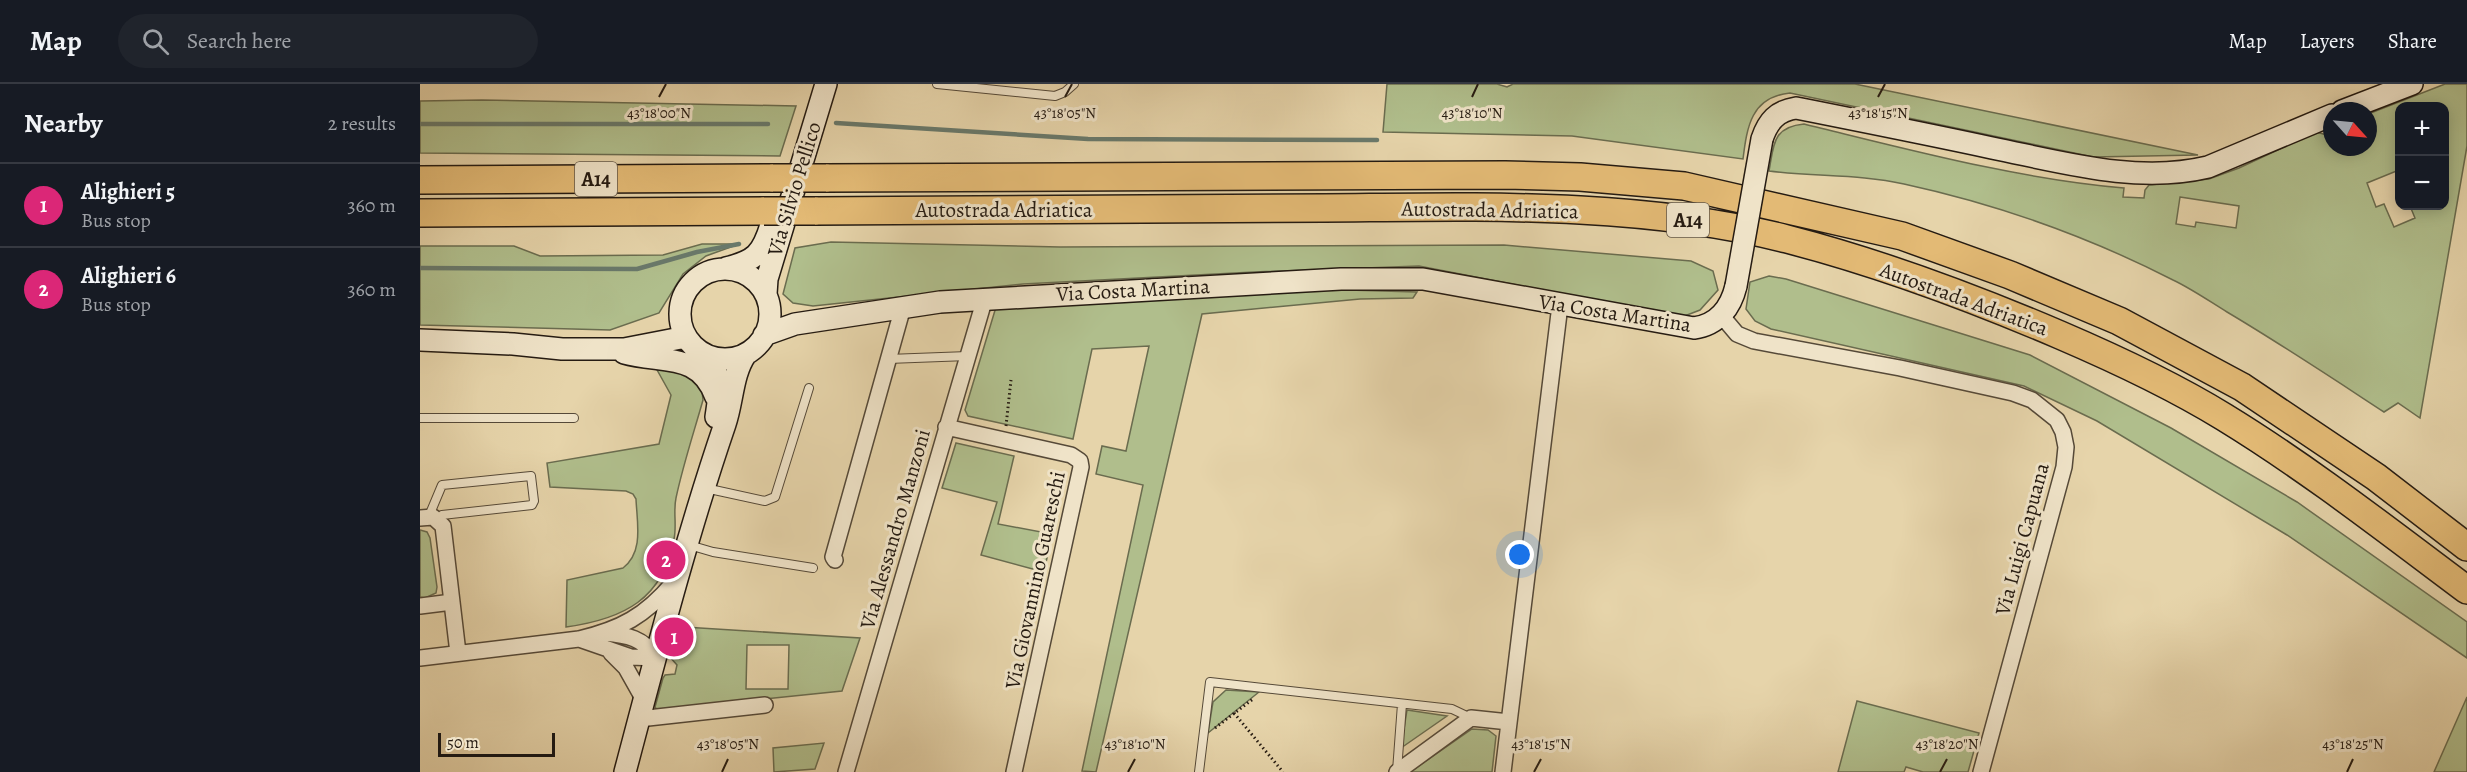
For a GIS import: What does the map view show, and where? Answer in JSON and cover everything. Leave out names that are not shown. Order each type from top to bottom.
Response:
[{"type":"highway","name":"Autostrada Adriatica","points":[[420,180],[1505,175],[1580,177],[1684,186],[1902,236],[2010,275],[2119,321],[2242,387],[2376,477],[2467,547]]},
{"type":"highway","name":"Autostrada Adriatica","points":[[420,213],[1501,207],[1695,221],[1785,239],[1890,270],[2000,309],[2166,383],[2226,418],[2346,500],[2467,590]]},
{"type":"main road","name":"Via Silvio Pellico","points":[[726,268],[747,264],[754,259],[767,238],[814,84]]},
{"type":"main road","name":"Via Silvio Pellico","points":[[768,301],[767,279],[826,84]]},
{"type":"main road","points":[[2365,102],[2412,84]]},
{"type":"main road","name":"Via Costa Martina","points":[[765,335],[795,324],[903,307],[985,298],[1341,279],[1423,279],[1686,328],[1704,327],[1721,315],[1733,297],[1762,139],[1766,128],[1778,113],[1796,108],[2084,166],[2154,174],[2208,167],[2323,119]]},
{"type":"main road","points":[[612,349],[663,326],[671,320],[680,307],[691,284],[701,275],[726,268],[750,276],[777,315],[795,324]]},
{"type":"main road","points":[[612,349],[636,356],[695,359],[726,359],[746,354],[765,335],[769,323],[768,301]]},
{"type":"main road","points":[[680,307],[680,323],[693,347],[695,359],[712,387],[718,403],[705,482]]},
{"type":"main road","points":[[420,340],[513,344],[562,349],[612,349],[686,337]]},
{"type":"main road","points":[[625,772],[705,482],[730,407],[738,370],[746,354]]},
{"type":"street","name":"Via Alessandro Manzoni","points":[[846,772],[985,298]]},
{"type":"street","points":[[1503,772],[1560,305]]},
{"type":"street","points":[[835,560],[833,557],[886,360],[903,307]]},
{"type":"street","name":"Via Luigi Capuana","points":[[1721,315],[1737,334],[1754,342],[1900,368],[2013,393],[2032,400],[2057,420],[2063,432],[2066,447],[2064,467],[1981,772]]},
{"type":"street","name":"Via Giovannino Guareschi","points":[[946,427],[1071,455],[1080,461],[1082,467],[1014,772]]},
{"type":"street","points":[[428,518],[443,526],[458,653]]},
{"type":"street","points":[[420,658],[579,639],[605,633],[650,609],[679,576]]},
{"type":"street","points":[[420,606],[452,602]]},
{"type":"street","points":[[605,633],[632,637],[643,642],[656,658]]},
{"type":"street","points":[[579,639],[631,657],[656,658]]},
{"type":"street","points":[[606,649],[626,668],[642,710],[765,705]]},
{"type":"street","points":[[1397,772],[1471,718],[1509,722]]},
{"type":"lane","points":[[938,84],[1055,96],[1065,92],[1074,84]]},
{"type":"lane","points":[[886,360],[897,357],[968,356]]},
{"type":"lane","points":[[705,482],[765,501],[775,497],[809,388]]},
{"type":"lane","points":[[420,418],[574,418]]},
{"type":"lane","points":[[531,476],[534,501],[532,505],[428,518],[442,485],[531,476]]},
{"type":"lane","points":[[687,545],[713,552],[813,568]]},
{"type":"lane","points":[[1199,772],[1210,682],[1452,709],[1471,718]]},
{"type":"lane","points":[[1397,772],[1402,704]]},
{"type":"path","points":[[1002,440],[1009,411],[1011,380]]},
{"type":"path","points":[[1219,726],[1249,702]]},
{"type":"path","points":[[1234,713],[1283,772]]},
{"type":"green space","points":[[1387,84],[1497,84],[1507,87],[1513,84],[1855,84],[2198,155],[2093,157],[1790,93],[1767,100],[1759,107],[1749,125],[1743,159],[1572,136],[1383,132]]},
{"type":"green space","points":[[2445,84],[2467,84],[2467,146],[2420,418],[2398,403],[2384,412],[2187,287],[2141,264],[2042,223],[1973,201],[1904,184],[1871,179],[1769,171],[1774,145],[1780,133],[1804,124],[2003,170],[2084,184],[2124,188],[2123,197],[2144,198],[2145,190],[2149,185],[2209,179],[2239,168],[2316,132],[2323,134],[2323,156],[2377,156],[2377,110],[2395,103],[2395,172],[2367,183],[2376,207],[2384,204],[2394,227],[2415,218],[2412,210],[2449,210],[2449,102],[2399,102]],"holes":[[[2180,197],[2239,206],[2236,228],[2196,222],[2195,227],[2176,224]]]},
{"type":"green space","points":[[482,100],[796,106],[780,156],[420,153],[420,101]]},
{"type":"green space","points":[[831,242],[1060,247],[1504,245],[1691,261],[1713,271],[1718,290],[1700,310],[1682,317],[1419,266],[1023,284],[813,306],[793,303],[783,294],[795,248]]},
{"type":"green space","points":[[702,244],[739,244],[706,256],[683,274],[659,313],[610,330],[420,325],[420,246],[514,246],[540,256],[663,255]]},
{"type":"green space","points":[[1769,276],[1786,279],[2030,355],[2171,428],[2297,502],[2467,622],[2467,658],[2287,535],[2097,421],[2024,386],[1771,329],[1755,321],[1746,309],[1750,282]]},
{"type":"green space","points":[[1313,289],[1417,292],[1413,298],[1360,299],[1202,314],[1096,772],[1082,771],[1143,485],[1096,474],[1102,446],[1126,451],[1149,346],[1092,349],[1073,439],[968,416],[965,410],[996,307]]},
{"type":"green space","points":[[656,368],[690,374],[702,391],[703,400],[676,498],[675,534],[669,560],[661,577],[638,602],[606,618],[566,627],[567,580],[623,568],[634,554],[638,536],[636,499],[633,494],[626,491],[550,487],[547,463],[659,444],[671,395]]},
{"type":"green space","points":[[956,443],[1014,456],[998,524],[1052,534],[1044,572],[981,555],[997,502],[942,488]]},
{"type":"green space","points":[[420,530],[427,532],[430,538],[437,587],[436,593],[425,598],[420,597]]},
{"type":"green space","points":[[684,627],[860,638],[842,691],[657,710],[655,707],[663,678],[665,675],[675,674],[677,665],[669,656],[676,631]],"holes":[[[747,645],[789,645],[788,689],[746,689]]]},
{"type":"green space","points":[[1226,690],[1259,692],[1208,733],[1213,702]]},
{"type":"green space","points":[[2467,697],[2467,772],[2434,772]]},
{"type":"green space","points":[[1857,701],[1979,733],[1968,772],[1923,772],[1906,767],[1904,772],[1838,772]]},
{"type":"green space","points":[[1407,710],[1447,716],[1401,748]]},
{"type":"green space","points":[[1472,729],[1488,730],[1496,736],[1492,772],[1410,772]]},
{"type":"green space","points":[[824,743],[815,769],[774,772],[773,748]]},
{"type":"waterway","points":[[836,123],[1088,139],[1377,140]]},
{"type":"waterway","points":[[420,124],[768,124]]},
{"type":"waterway","points":[[420,268],[637,269],[697,252],[739,244]]},
{"type":"place","name":"Alighieri 6","points":[[666,560]]},
{"type":"place","name":"Alighieri 5","points":[[674,637]]}]
